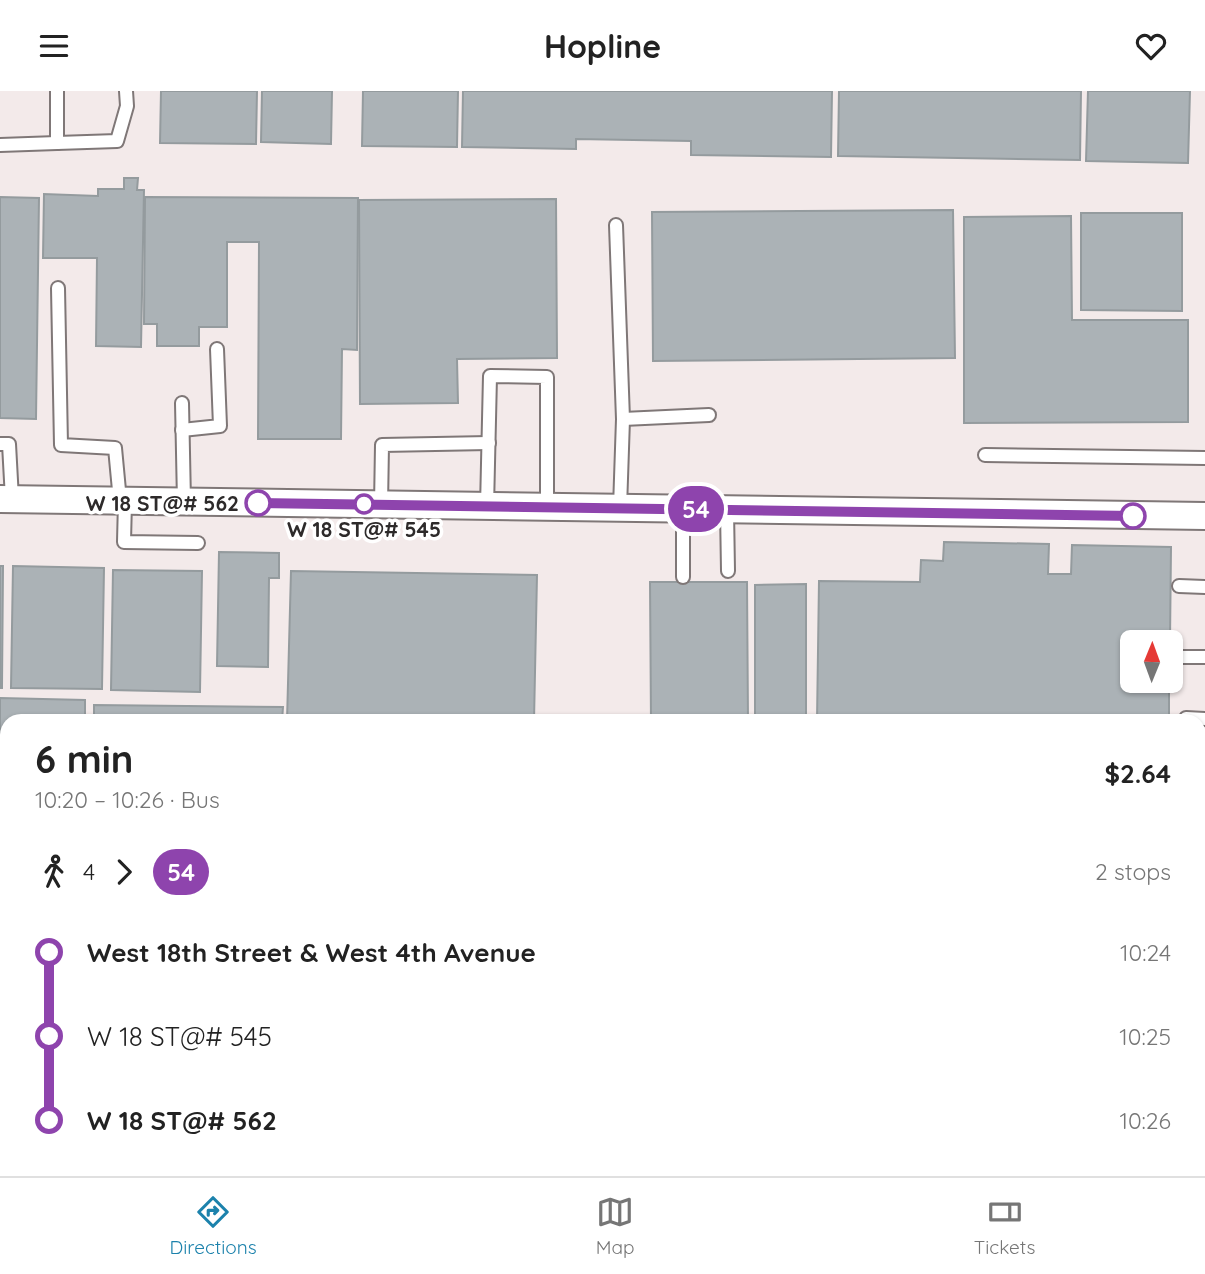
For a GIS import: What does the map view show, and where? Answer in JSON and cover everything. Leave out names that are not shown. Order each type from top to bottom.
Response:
[{"type":"street","points":[[6,499],[1205,516]]},
{"type":"lane","points":[[57,91],[57,143]]},
{"type":"lane","points":[[0,145],[117,141],[127,106],[127,91]]},
{"type":"lane","points":[[616,225],[623,419],[620,509]]},
{"type":"lane","points":[[58,288],[61,445],[115,448],[124,542],[198,543]]},
{"type":"lane","points":[[182,430],[220,426],[217,349]]},
{"type":"lane","points":[[487,507],[490,376],[547,377],[547,507]]},
{"type":"lane","points":[[182,403],[184,502]]},
{"type":"lane","points":[[623,419],[709,415]]},
{"type":"lane","points":[[0,444],[9,443],[6,499]]},
{"type":"lane","points":[[381,505],[382,445],[489,443]]},
{"type":"lane","points":[[985,455],[1205,458]]},
{"type":"lane","points":[[682,577],[683,509]]},
{"type":"lane","points":[[727,510],[728,571]]},
{"type":"lane","points":[[1179,586],[1205,587]]},
{"type":"lane","points":[[1183,657],[1205,657]]},
{"type":"building","points":[[161,91],[257,91],[256,144],[160,143]]},
{"type":"building","points":[[262,91],[332,91],[331,144],[261,142]]},
{"type":"building","points":[[363,91],[458,91],[457,147],[362,146]]},
{"type":"building","points":[[463,91],[832,91],[831,157],[691,155],[691,141],[576,139],[576,149],[462,147]]},
{"type":"building","points":[[839,91],[1081,91],[1080,160],[838,156]]},
{"type":"building","points":[[1088,91],[1190,91],[1188,163],[1086,161]]},
{"type":"building","points":[[124,178],[138,178],[137,190],[144,190],[141,347],[96,346],[97,258],[43,258],[44,194],[98,196],[98,189],[124,189]]},
{"type":"building","points":[[0,197],[39,198],[36,419],[0,418]]},
{"type":"building","points":[[145,197],[358,198],[357,350],[342,349],[341,439],[258,439],[259,242],[227,242],[227,327],[199,327],[199,346],[157,346],[157,324],[144,324]]},
{"type":"building","points":[[556,199],[557,358],[457,359],[458,403],[360,404],[359,200]]},
{"type":"building","points":[[953,210],[955,358],[653,361],[652,212]]},
{"type":"building","points":[[1081,213],[1182,213],[1182,311],[1081,310]]},
{"type":"building","points":[[1071,216],[1072,320],[1188,320],[1188,422],[964,423],[964,217]]},
{"type":"building","points":[[944,542],[1049,544],[1048,574],[1071,574],[1072,545],[1171,547],[1170,630],[1120,630],[1120,693],[1169,693],[1169,714],[817,714],[819,581],[920,582],[921,560],[943,561]]},
{"type":"building","points":[[219,552],[279,553],[279,578],[269,578],[268,667],[217,666]]},
{"type":"building","points":[[0,566],[3,566],[2,688],[0,688]]},
{"type":"building","points":[[13,566],[104,568],[102,689],[11,688]]},
{"type":"building","points":[[113,570],[202,571],[200,692],[111,690]]},
{"type":"building","points":[[291,571],[537,575],[534,714],[287,714]]},
{"type":"building","points":[[650,582],[747,582],[748,714],[651,714]]},
{"type":"building","points":[[806,584],[806,714],[755,714],[755,585]]},
{"type":"building","points":[[0,698],[85,700],[85,714],[0,714]]},
{"type":"building","points":[[94,705],[283,707],[282,714],[94,714]]},
{"type":"bus line","name":"54","points":[[258,503],[1133,516]]},
{"type":"place","name":"W 18 ST@# 562","points":[[258,503]]},
{"type":"place","name":"W 18 ST@# 545","points":[[364,504]]}]
